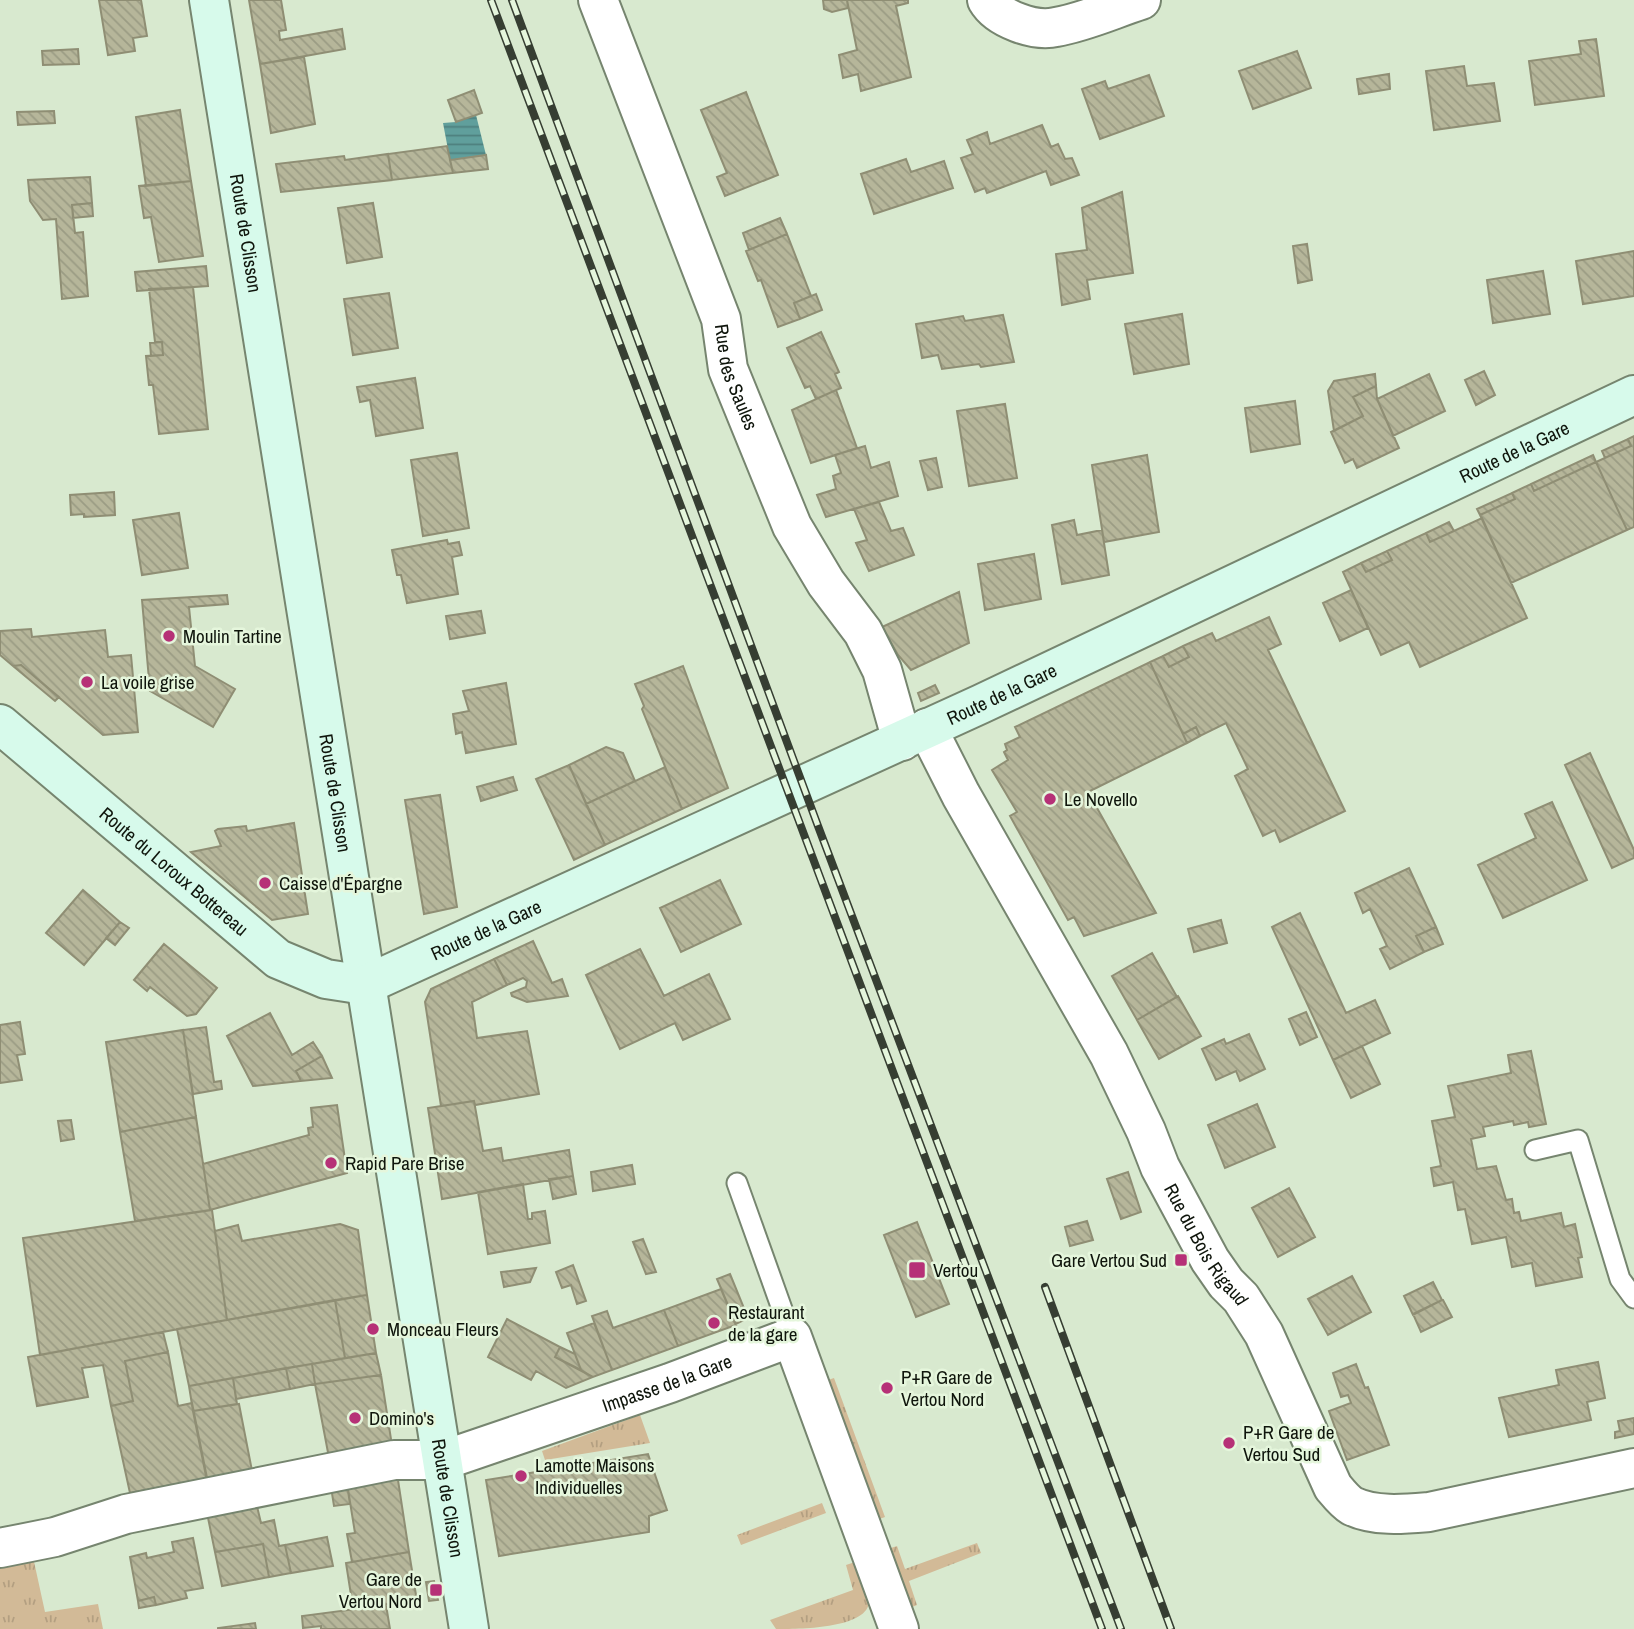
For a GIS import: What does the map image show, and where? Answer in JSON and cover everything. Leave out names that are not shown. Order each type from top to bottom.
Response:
[{"type":"main road","name":"Route de Clisson","points":[[209,0],[469,1629]]},
{"type":"main road","name":"Route de la Gare","points":[[365,985],[914,734],[1634,395]]},
{"type":"main road","name":"Route du Loroux Bottereau","points":[[0,724],[278,959],[326,979],[365,985]]},
{"type":"street","name":"Rue des Saules","points":[[598,0],[721,319],[729,369],[792,526],[826,583],[863,632],[914,734]]},
{"type":"street","points":[[987,0],[991,6],[1017,24],[1053,28],[1141,0]]},
{"type":"street","name":"Rue du Bois Rigaud","points":[[914,734],[961,795],[1110,1054],[1160,1167],[1210,1260],[1226,1283],[1241,1298],[1264,1334],[1333,1487],[1341,1496],[1352,1506],[1374,1511],[1401,1514],[1429,1512],[1634,1468]]},
{"type":"street","points":[[792,1337],[899,1629]]},
{"type":"street","name":"Impasse de la Gare","points":[[0,1548],[55,1537],[126,1514],[394,1460],[444,1460],[670,1383],[792,1337]]},
{"type":"lane","points":[[1535,1150],[1578,1140],[1620,1279],[1634,1298]]},
{"type":"lane","points":[[737,1183],[792,1337]]},
{"type":"green space","points":[[834,1378],[885,1517],[874,1521],[822,1382]]},
{"type":"green space","points":[[640,1415],[650,1443],[545,1460],[542,1451]]},
{"type":"green space","points":[[822,1503],[826,1513],[741,1545],[737,1535]]},
{"type":"green space","points":[[977,1543],[981,1553],[909,1581],[917,1605],[905,1610],[885,1550],[897,1546],[905,1569]]},
{"type":"green space","points":[[33,1557],[45,1612],[98,1604],[103,1629],[0,1629],[0,1563]]},
{"type":"green space","points":[[858,1561],[869,1598],[865,1612],[844,1623],[829,1626],[776,1629],[770,1620],[853,1590],[846,1565]]},
{"type":"water","points":[[476,115],[486,155],[450,160],[443,123]]},
{"type":"building","points":[[99,0],[141,0],[147,36],[133,38],[135,51],[108,55]]},
{"type":"building","points":[[249,0],[281,0],[286,30],[279,31],[280,40],[342,29],[345,49],[260,64]]},
{"type":"building","points":[[823,0],[847,0],[848,8],[832,12],[824,9]]},
{"type":"building","points":[[847,0],[908,0],[908,3],[896,6],[911,77],[861,91],[858,74],[843,78],[839,55],[857,50]]},
{"type":"building","points":[[1596,39],[1604,96],[1535,105],[1529,61],[1581,54],[1579,41]]},
{"type":"building","points":[[78,49],[79,64],[43,65],[42,51]]},
{"type":"building","points":[[1297,51],[1311,88],[1253,109],[1239,71]]},
{"type":"building","points":[[304,57],[315,124],[271,133],[260,64]]},
{"type":"building","points":[[1464,66],[1467,86],[1494,83],[1500,121],[1434,130],[1426,71]]},
{"type":"building","points":[[1389,74],[1390,89],[1359,94],[1357,79]]},
{"type":"building","points":[[1149,75],[1164,116],[1100,139],[1082,89],[1105,81],[1108,89]]},
{"type":"building","points":[[474,90],[482,113],[456,122],[448,100]]},
{"type":"building","points":[[746,92],[778,175],[725,196],[717,177],[727,173],[701,110]]},
{"type":"building","points":[[180,110],[191,181],[146,186],[136,117]]},
{"type":"building","points":[[54,111],[55,123],[18,125],[17,112]]},
{"type":"building","points":[[1042,125],[1051,147],[1058,144],[1065,159],[1072,158],[1079,175],[1051,185],[1046,171],[987,193],[985,188],[975,192],[961,158],[973,154],[967,140],[987,132],[990,144]]},
{"type":"building","points":[[447,146],[453,173],[392,180],[388,154]]},
{"type":"building","points":[[388,154],[392,180],[281,192],[276,164],[344,156],[345,160]]},
{"type":"building","points":[[486,155],[488,169],[453,173],[450,160]]},
{"type":"building","points":[[906,159],[911,172],[944,161],[953,188],[874,214],[861,174]]},
{"type":"building","points":[[90,177],[92,203],[72,205],[75,233],[83,232],[88,296],[62,299],[56,219],[43,220],[30,201],[28,180]]},
{"type":"building","points":[[191,181],[203,256],[159,262],[151,217],[144,218],[139,186]]},
{"type":"building","points":[[1122,192],[1133,273],[1087,280],[1090,299],[1062,305],[1056,254],[1087,250],[1082,208]]},
{"type":"building","points":[[92,203],[93,216],[73,218],[72,205]]},
{"type":"building","points":[[373,203],[382,257],[347,263],[338,208]]},
{"type":"building","points":[[780,218],[787,234],[749,250],[743,233]]},
{"type":"building","points":[[787,234],[811,296],[794,303],[800,319],[778,327],[761,280],[758,281],[746,251]]},
{"type":"building","points":[[1307,244],[1312,280],[1298,283],[1293,246]]},
{"type":"building","points":[[1634,251],[1634,296],[1583,304],[1576,261]]},
{"type":"building","points":[[206,266],[208,286],[137,291],[135,272]]},
{"type":"building","points":[[1543,271],[1550,314],[1493,323],[1487,280]]},
{"type":"building","points":[[193,287],[208,429],[159,434],[153,385],[149,385],[146,356],[163,355],[162,342],[155,342],[149,289]]},
{"type":"building","points":[[389,293],[398,348],[353,355],[344,299]]},
{"type":"building","points":[[816,294],[822,310],[800,319],[794,303]]},
{"type":"building","points":[[1182,314],[1189,364],[1134,374],[1125,324]]},
{"type":"building","points":[[1003,315],[1014,362],[942,369],[938,355],[922,358],[916,324],[963,316],[965,321]]},
{"type":"building","points":[[821,332],[839,372],[835,374],[841,388],[816,399],[810,386],[805,388],[787,348]]},
{"type":"building","points":[[162,342],[163,355],[151,356],[150,343]]},
{"type":"building","points":[[1484,371],[1495,395],[1476,405],[1465,380]]},
{"type":"building","points":[[1375,374],[1376,386],[1353,397],[1363,416],[1334,431],[1328,391],[1334,381]]},
{"type":"building","points":[[1429,374],[1445,411],[1393,436],[1377,399]]},
{"type":"building","points":[[415,378],[423,428],[376,436],[370,400],[360,402],[357,387]]},
{"type":"building","points":[[1376,386],[1377,399],[1399,448],[1357,468],[1353,459],[1345,463],[1331,432],[1363,416],[1353,397]]},
{"type":"building","points":[[836,390],[857,448],[811,463],[792,410]]},
{"type":"building","points":[[1295,401],[1300,444],[1251,452],[1245,408]]},
{"type":"building","points":[[1005,404],[1017,478],[969,486],[957,411]]},
{"type":"building","points":[[1634,436],[1634,527],[1627,530],[1596,462],[1631,446],[1628,439]]},
{"type":"building","points":[[1628,439],[1631,446],[1605,458],[1602,451]]},
{"type":"building","points":[[865,446],[871,468],[889,462],[898,496],[826,517],[817,495],[836,489],[833,476],[841,473],[835,455]]},
{"type":"building","points":[[457,453],[469,528],[423,536],[411,460]]},
{"type":"building","points":[[1147,455],[1159,532],[1104,542],[1092,465]]},
{"type":"building","points":[[1593,455],[1596,462],[1534,491],[1531,484]]},
{"type":"building","points":[[936,458],[942,487],[928,490],[920,461]]},
{"type":"building","points":[[1596,462],[1627,530],[1511,583],[1480,515],[1515,499],[1512,493],[1531,484],[1534,491]]},
{"type":"building","points":[[114,492],[115,515],[71,515],[70,495]]},
{"type":"building","points":[[1512,493],[1515,499],[1480,515],[1477,509]]},
{"type":"building","points":[[879,502],[891,531],[903,528],[914,555],[869,571],[856,543],[867,540],[854,509]]},
{"type":"building","points":[[179,513],[188,568],[142,575],[133,520]]},
{"type":"building","points":[[1482,518],[1527,618],[1420,667],[1409,642],[1381,655],[1343,572],[1361,563],[1366,572],[1392,560],[1387,551],[1426,533],[1430,542]]},
{"type":"building","points":[[1074,520],[1077,535],[1102,530],[1109,575],[1062,584],[1052,525]]},
{"type":"building","points":[[1449,522],[1454,531],[1430,542],[1426,533]]},
{"type":"building","points":[[447,540],[448,544],[459,542],[462,555],[452,557],[458,594],[407,603],[392,550]]},
{"type":"building","points":[[1387,551],[1392,560],[1366,572],[1361,563]]},
{"type":"building","points":[[1034,554],[1041,599],[985,610],[978,564]]},
{"type":"building","points":[[1351,590],[1368,628],[1340,641],[1323,603]]},
{"type":"building","points":[[959,592],[969,643],[911,670],[898,655],[882,627]]},
{"type":"building","name":"Moulin Tartine","points":[[227,595],[228,604],[189,607],[195,666],[235,689],[213,727],[150,691],[142,600]]},
{"type":"building","points":[[481,611],[485,633],[450,639],[446,616]]},
{"type":"building","points":[[1269,617],[1281,644],[1268,650],[1345,811],[1280,842],[1275,830],[1263,836],[1235,776],[1248,769],[1226,723],[1200,736],[1196,727],[1183,734],[1150,662],[1163,656],[1169,667],[1189,657],[1183,646],[1212,633],[1216,641]]},
{"type":"building","name":"La voile grise","points":[[31,629],[32,637],[105,630],[108,657],[131,655],[138,732],[103,735],[21,665],[13,666],[0,655],[0,631]]},
{"type":"building","points":[[1183,646],[1189,657],[1169,667],[1163,656]]},
{"type":"building","name":"Le Novello","points":[[1150,662],[1187,743],[1088,792],[1156,913],[1084,936],[1074,917],[1068,920],[1010,816],[1017,812],[992,770],[1008,760],[1004,752],[1007,750],[1005,744],[1020,737],[1015,727]]},
{"type":"building","points":[[21,665],[59,697],[55,701],[13,666]]},
{"type":"building","points":[[683,666],[728,788],[682,809],[642,709],[644,706],[635,684]]},
{"type":"building","points":[[506,683],[516,744],[466,753],[462,732],[456,734],[453,714],[469,711],[463,691]]},
{"type":"building","points":[[935,685],[939,693],[921,701],[918,693]]},
{"type":"building","points":[[1196,727],[1200,736],[1187,743],[1183,734]]},
{"type":"building","points":[[606,747],[623,753],[635,781],[586,804],[569,765]]},
{"type":"building","points":[[1590,753],[1634,850],[1634,858],[1612,868],[1565,765]]},
{"type":"building","points":[[569,765],[605,845],[574,860],[536,779]]},
{"type":"building","points":[[665,767],[682,809],[605,845],[586,804]]},
{"type":"building","points":[[513,777],[517,790],[481,801],[477,787]]},
{"type":"building","points":[[440,795],[457,907],[424,914],[405,800]]},
{"type":"building","points":[[1552,802],[1587,880],[1503,918],[1478,865],[1536,838],[1525,814]]},
{"type":"building","name":"Caisse d'Épargne","points":[[294,823],[308,914],[272,920],[191,852],[221,846],[215,831],[218,829],[246,826],[247,831]]},
{"type":"building","points":[[1409,868],[1436,927],[1416,936],[1424,952],[1390,969],[1380,949],[1387,946],[1370,909],[1363,913],[1355,893]]},
{"type":"building","points":[[720,880],[741,924],[681,952],[660,908]]},
{"type":"building","points":[[83,890],[120,922],[84,965],[46,933]]},
{"type":"building","points":[[1300,913],[1346,1013],[1375,1000],[1390,1033],[1333,1060],[1272,927]]},
{"type":"building","points":[[1221,920],[1227,943],[1194,952],[1188,929]]},
{"type":"building","points":[[120,922],[129,928],[115,945],[106,938]]},
{"type":"building","points":[[1436,927],[1443,944],[1424,952],[1416,936]]},
{"type":"building","points":[[533,941],[552,983],[562,979],[568,996],[527,1002],[512,996],[511,993],[526,987],[527,981],[523,978],[507,985],[494,959]]},
{"type":"building","points":[[164,944],[217,988],[196,1014],[187,1016],[150,987],[147,991],[134,980]]},
{"type":"building","points":[[640,949],[664,996],[709,974],[730,1019],[683,1040],[675,1023],[620,1049],[586,975]]},
{"type":"building","points":[[1152,953],[1177,997],[1137,1020],[1112,976]]},
{"type":"building","points":[[494,959],[507,985],[472,1002],[477,1038],[527,1031],[539,1094],[475,1105],[474,1101],[441,1106],[425,1002],[431,989]]},
{"type":"building","points":[[1178,996],[1201,1036],[1159,1059],[1137,1020]]},
{"type":"building","points":[[1306,1012],[1317,1037],[1300,1045],[1289,1019]]},
{"type":"building","points":[[270,1013],[292,1055],[313,1042],[322,1056],[296,1071],[301,1081],[253,1086],[227,1036]]},
{"type":"building","points":[[20,1022],[25,1054],[17,1055],[22,1080],[0,1083],[0,1025]]},
{"type":"building","points":[[206,1027],[214,1082],[221,1081],[222,1089],[193,1094],[183,1030]]},
{"type":"building","points":[[183,1030],[196,1117],[120,1132],[106,1042]]},
{"type":"building","points":[[1249,1034],[1265,1069],[1240,1081],[1236,1071],[1216,1080],[1202,1049],[1224,1039],[1226,1044]]},
{"type":"building","points":[[1362,1046],[1380,1084],[1351,1098],[1333,1060]]},
{"type":"building","points":[[1531,1051],[1546,1124],[1529,1127],[1528,1122],[1514,1125],[1513,1121],[1483,1127],[1485,1136],[1471,1139],[1477,1169],[1496,1166],[1506,1200],[1512,1199],[1514,1213],[1519,1212],[1521,1221],[1561,1213],[1564,1227],[1575,1224],[1582,1257],[1578,1258],[1582,1277],[1536,1286],[1532,1263],[1512,1267],[1506,1237],[1472,1244],[1465,1209],[1458,1210],[1453,1182],[1434,1186],[1431,1168],[1441,1166],[1432,1121],[1455,1117],[1448,1086],[1511,1073],[1508,1055]]},
{"type":"building","points":[[322,1056],[332,1078],[301,1081],[296,1071]]},
{"type":"building","points":[[474,1101],[483,1151],[501,1148],[503,1161],[569,1150],[573,1176],[442,1199],[428,1108]]},
{"type":"building","points":[[1257,1104],[1275,1147],[1225,1168],[1208,1125]]},
{"type":"building","points":[[337,1105],[347,1173],[210,1210],[203,1164],[309,1135],[308,1128],[313,1127],[311,1108]]},
{"type":"building","points":[[196,1117],[210,1210],[135,1221],[120,1132]]},
{"type":"building","points":[[71,1120],[74,1139],[61,1141],[58,1121]]},
{"type":"building","points":[[632,1165],[635,1184],[593,1191],[591,1172]]},
{"type":"building","points":[[1128,1172],[1141,1212],[1121,1219],[1107,1179]]},
{"type":"building","points":[[573,1176],[576,1194],[553,1199],[549,1179]]},
{"type":"building","points":[[523,1184],[528,1219],[532,1219],[532,1213],[545,1211],[550,1243],[488,1254],[478,1192]]},
{"type":"building","points":[[1289,1188],[1315,1237],[1278,1257],[1252,1208]]},
{"type":"building","points":[[212,1210],[227,1320],[40,1355],[23,1238]]},
{"type":"building","points":[[1087,1221],[1093,1240],[1070,1246],[1065,1227]]},
{"type":"building","name":"Vertou","points":[[917,1222],[949,1304],[916,1317],[884,1235]]},
{"type":"building","points":[[340,1224],[358,1230],[367,1295],[227,1320],[215,1231],[238,1225],[242,1241]]},
{"type":"building","points":[[643,1239],[656,1272],[646,1274],[633,1242]]},
{"type":"building","points":[[573,1265],[586,1301],[577,1304],[571,1285],[562,1288],[556,1272]]},
{"type":"building","points":[[536,1268],[530,1282],[504,1287],[501,1272]]},
{"type":"building","points":[[730,1274],[748,1318],[736,1324],[717,1279]]},
{"type":"building","points":[[1352,1276],[1371,1312],[1328,1335],[1308,1299]]},
{"type":"building","points":[[1433,1282],[1442,1300],[1413,1315],[1404,1296]]},
{"type":"building","points":[[721,1289],[736,1325],[678,1346],[664,1310]]},
{"type":"building","points":[[367,1295],[376,1353],[345,1358],[335,1300]]},
{"type":"building","points":[[335,1300],[345,1358],[189,1386],[177,1329]]},
{"type":"building","points":[[1443,1300],[1452,1317],[1421,1332],[1413,1314]]},
{"type":"building","points":[[664,1310],[678,1346],[612,1370],[592,1316],[607,1311],[613,1328]]},
{"type":"building","points":[[507,1319],[560,1347],[555,1357],[593,1377],[566,1388],[536,1371],[531,1380],[488,1357]]},
{"type":"building","points":[[594,1323],[612,1370],[593,1377],[581,1370],[567,1333]]},
{"type":"building","points":[[163,1332],[168,1352],[125,1361],[133,1401],[111,1406],[103,1365],[82,1368],[88,1397],[37,1406],[28,1357]]},
{"type":"building","points":[[560,1347],[575,1354],[581,1370],[555,1357]]},
{"type":"building","points":[[168,1352],[178,1406],[192,1403],[207,1478],[130,1493],[111,1406],[133,1401],[125,1361]]},
{"type":"building","points":[[376,1353],[381,1375],[315,1384],[312,1364]]},
{"type":"building","points":[[1598,1362],[1605,1398],[1587,1402],[1591,1420],[1509,1437],[1499,1398],[1559,1385],[1556,1370]]},
{"type":"building","points":[[312,1364],[315,1384],[290,1389],[286,1368]]},
{"type":"building","points":[[1356,1364],[1365,1388],[1368,1387],[1389,1445],[1347,1460],[1329,1411],[1351,1403],[1348,1395],[1341,1397],[1333,1373]]},
{"type":"building","points":[[286,1368],[290,1389],[236,1399],[233,1378]]},
{"type":"building","name":"Domino's","points":[[381,1375],[393,1452],[330,1463],[315,1384]]},
{"type":"building","points":[[233,1378],[237,1404],[193,1411],[189,1386]]},
{"type":"building","points":[[239,1404],[254,1481],[209,1491],[193,1411]]},
{"type":"building","points":[[1634,1418],[1634,1434],[1615,1438],[1615,1432],[1620,1431],[1618,1421]]},
{"type":"building","points":[[648,1454],[667,1510],[649,1516],[649,1532],[499,1556],[486,1480]]},
{"type":"building","points":[[396,1467],[409,1552],[352,1562],[347,1534],[355,1533],[346,1477]]},
{"type":"building","points":[[346,1477],[350,1504],[334,1506],[330,1481]]},
{"type":"building","points":[[255,1498],[261,1523],[274,1520],[279,1546],[285,1545],[291,1573],[269,1577],[263,1544],[215,1552],[206,1508]]},
{"type":"building","points":[[327,1537],[333,1566],[291,1573],[285,1545]]},
{"type":"building","points":[[193,1538],[203,1588],[185,1591],[187,1598],[156,1605],[154,1597],[138,1601],[130,1557],[146,1553],[147,1558],[174,1552],[172,1542]]},
{"type":"building","points":[[263,1544],[269,1577],[222,1586],[215,1552]]},
{"type":"building","points":[[409,1552],[417,1601],[353,1608],[346,1563]]},
{"type":"building","points":[[434,1581],[438,1600],[429,1601],[426,1582]]},
{"type":"building","points":[[154,1597],[156,1605],[139,1608],[138,1601]]},
{"type":"building","points":[[386,1605],[390,1629],[321,1629],[321,1626],[303,1628],[302,1616]]},
{"type":"building","points":[[255,1623],[256,1629],[218,1629],[218,1628]]},
{"type":"railway","points":[[491,0],[1102,1629]]},
{"type":"railway","points":[[512,0],[818,826],[1121,1629]]},
{"type":"railway","points":[[1045,1287],[1171,1629]]},
{"type":"place","name":"Moulin Tartine","points":[[169,636]]},
{"type":"place","name":"La voile grise","points":[[87,682]]},
{"type":"place","name":"Le Novello","points":[[1050,799]]},
{"type":"place","name":"Caisse d'Épargne","points":[[265,883]]},
{"type":"place","name":"Rapid Pare Brise","points":[[331,1163]]},
{"type":"place","name":"Gare Vertou Sud","points":[[1181,1260]]},
{"type":"place","name":"Vertou","points":[[917,1270]]},
{"type":"place","name":"Restaurant de la gare","points":[[714,1323]]},
{"type":"place","name":"Monceau Fleurs","points":[[373,1329]]},
{"type":"place","name":"P+R Gare de Vertou Nord","points":[[887,1388]]},
{"type":"place","name":"Domino's","points":[[355,1418]]},
{"type":"place","name":"P+R Gare de Vertou Sud","points":[[1229,1443]]},
{"type":"place","name":"Lamotte Maisons Individuelles","points":[[521,1476]]},
{"type":"place","name":"Gare de Vertou Nord","points":[[436,1590]]}]
